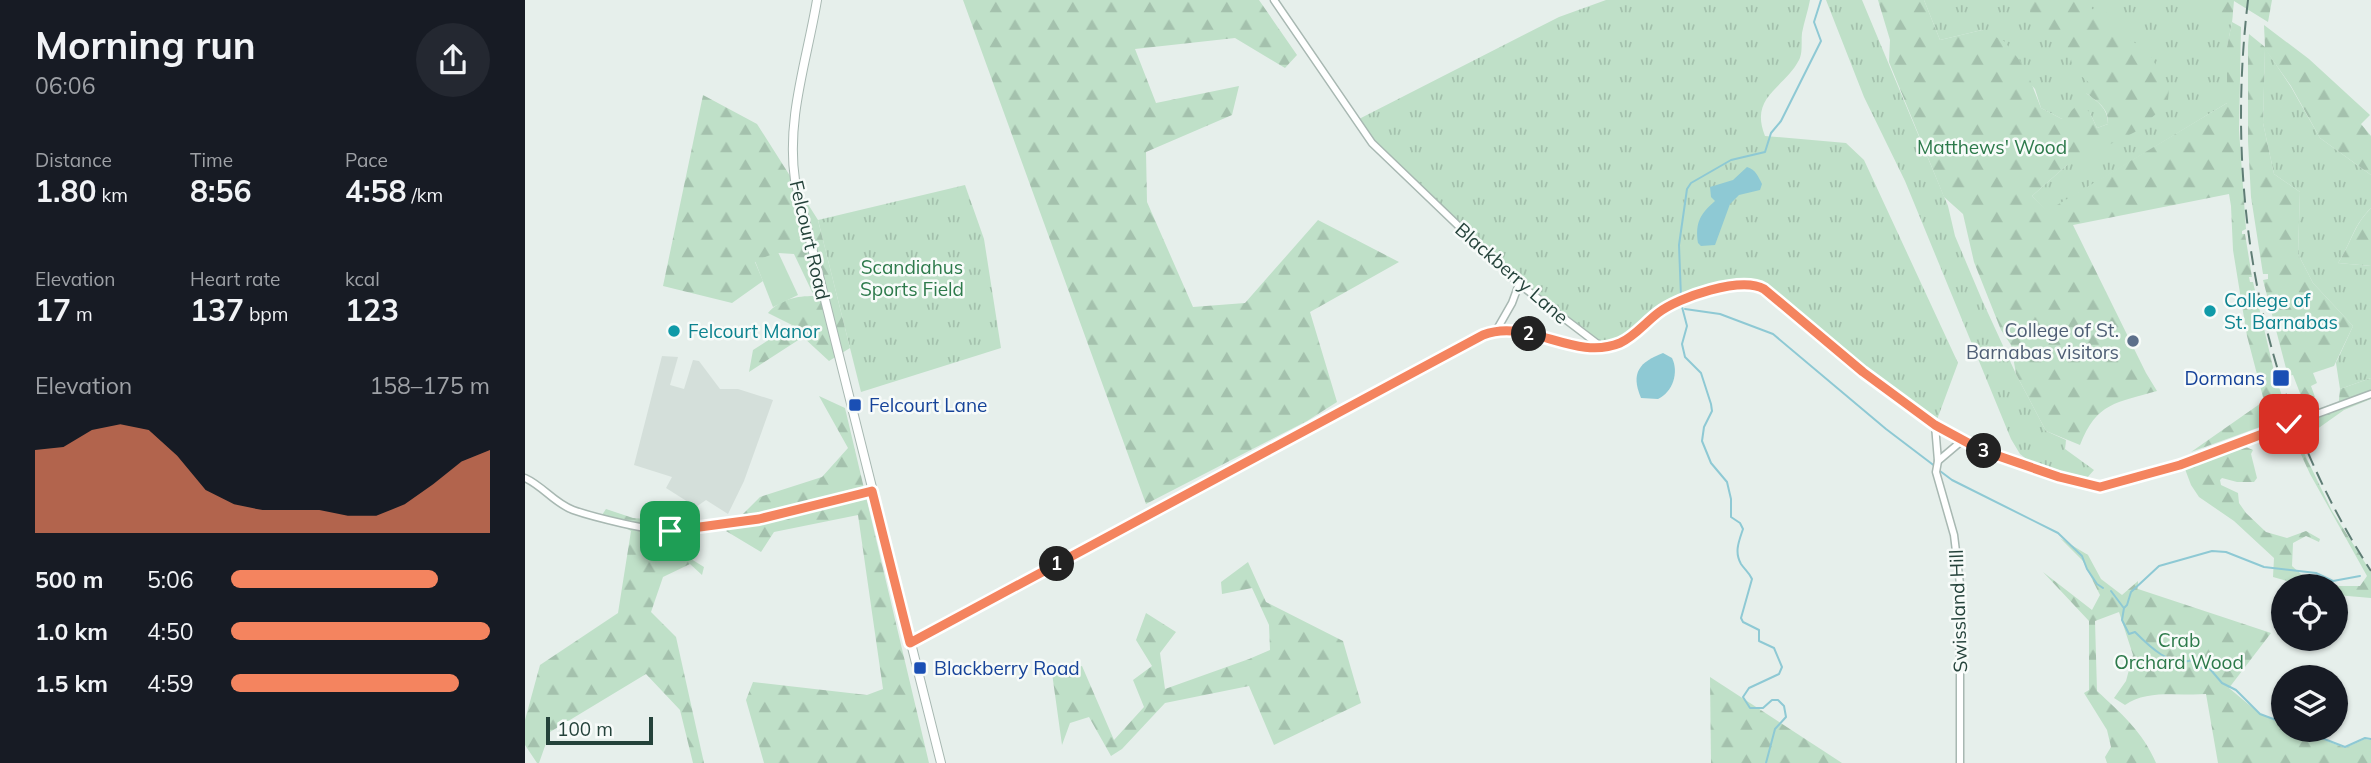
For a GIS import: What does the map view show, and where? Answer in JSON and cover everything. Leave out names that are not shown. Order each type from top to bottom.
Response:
[{"type":"street","name":"Felcourt Road","points":[[817,0],[796,101],[792,164],[806,231],[941,763]]},
{"type":"street","name":"Blackberry Lane","points":[[1274,0],[1372,143],[1519,284],[1603,348]]},
{"type":"street","points":[[1496,331],[1519,284]]},
{"type":"street","points":[[910,643],[1468,343],[1496,331],[1524,333],[1581,347],[1603,348],[1624,341],[1659,312],[1678,302],[1698,294],[1751,284],[1764,289],[1863,372],[1935,425],[1981,450],[2020,465],[2100,487],[2180,465],[2371,394]]},
{"type":"street","name":"Swissland Hill","points":[[1935,425],[1938,461],[1936,472],[1954,535],[1960,584],[1960,763]]},
{"type":"street","points":[[1938,461],[1964,439]]},
{"type":"street","points":[[525,478],[535,482],[548,496],[572,509],[670,531],[759,519],[872,491]]},
{"type":"shaded area","points":[[662,356],[678,357],[670,385],[684,389],[693,360],[699,361],[720,389],[738,389],[773,400],[744,481],[728,514],[706,500],[696,507],[666,488],[672,477],[634,465]]},
{"type":"green space","points":[[963,0],[1259,0],[1297,55],[1285,68],[1235,38],[1135,49],[1156,103],[1239,86],[1232,115],[1146,152],[1147,202],[1193,307],[1245,303],[1318,220],[1399,262],[1310,312],[1337,402],[1307,421],[1146,504]]},
{"type":"green space","points":[[1606,0],[1810,0],[1799,60],[1770,94],[1761,111],[1765,136],[1846,143],[1864,160],[1958,363],[1935,425],[1863,372],[1764,289],[1745,284],[1678,302],[1637,331],[1603,348],[1519,284],[1372,143],[1357,120],[1559,17]]},
{"type":"green space","points":[[1826,0],[1862,0],[1948,206],[1955,236],[2016,374],[2046,431],[2066,440],[2065,449],[2094,470],[2086,479],[2029,461],[2020,454],[2011,439],[1905,181],[1864,97]]},
{"type":"green space","name":"Matthews' Wood","points":[[1878,0],[1924,0],[1940,40],[1982,30],[2004,41],[2025,67],[2041,108],[2062,119],[2081,102],[2097,128],[2108,124],[2108,118],[2102,106],[2086,93],[2093,86],[2074,68],[2071,54],[2060,43],[2056,33],[2032,22],[2028,0],[2087,0],[2092,9],[2107,13],[2124,36],[2148,51],[2169,89],[2164,107],[2135,132],[2066,166],[2032,196],[2047,211],[2227,103],[2227,47],[2232,22],[2241,27],[2239,130],[2246,229],[2242,234],[2245,234],[2252,277],[2249,277],[2250,282],[2253,282],[2274,371],[2271,372],[2275,375],[2284,402],[2282,419],[2191,452],[2264,401],[2247,336],[2233,250],[2229,194],[2073,225],[2157,391],[2109,406],[2093,420],[2080,445],[2046,431],[2016,374],[2011,345],[2001,330],[1974,262],[1963,214],[1944,197],[1889,62],[1890,40]]},
{"type":"green space","points":[[1924,0],[2233,0],[2227,47],[2227,103],[2047,212],[2032,196],[2066,166],[2138,111],[2086,93],[2104,110],[2108,124],[2097,128],[2090,113],[2062,119],[2041,108],[2035,89],[1982,30],[1940,40]]},
{"type":"green space","points":[[2196,0],[2272,0],[2268,22],[2234,1],[2232,22],[2212,21]]},
{"type":"green space","points":[[2264,25],[2309,59],[2370,115],[2361,124],[2371,136],[2371,175],[2320,138],[2291,86],[2265,49],[2263,123],[2274,174],[2300,192],[2298,254],[2313,283],[2353,326],[2334,366],[2313,373],[2317,383],[2311,386],[2315,397],[2303,401],[2293,375],[2288,376],[2263,280],[2268,279],[2268,274],[2263,274],[2251,197],[2248,46],[2249,34],[2265,47]]},
{"type":"green space","points":[[2265,48],[2320,138],[2371,175],[2371,208],[2360,222],[2338,263],[2371,266],[2371,378],[2340,389],[2336,363],[2353,326],[2313,283],[2298,254],[2300,192],[2274,174],[2263,123]]},
{"type":"green space","points":[[703,95],[757,124],[818,220],[850,348],[829,361],[803,337],[749,372],[753,350],[792,325],[768,313],[789,299],[814,296],[794,254],[778,253],[755,262],[763,281],[732,303],[663,286]]},
{"type":"green space","name":"Scandiahus Sports Field","points":[[965,185],[984,239],[1001,348],[861,392],[818,220]]},
{"type":"green space","points":[[2371,208],[2371,266],[2338,263],[2360,222]]},
{"type":"green space","points":[[778,252],[798,295],[773,307],[755,261]]},
{"type":"green space","points":[[2371,378],[2371,399],[2344,410],[2313,432],[2309,422],[2338,410],[2340,389]]},
{"type":"green space","points":[[819,396],[845,408],[929,763],[764,763],[746,700],[753,682],[867,695],[883,689],[858,515],[774,532],[761,552],[726,531],[760,497],[822,477],[848,448]]},
{"type":"green space","points":[[2295,434],[2332,511],[2371,572],[2371,598],[2348,596],[2348,586],[2360,586],[2367,576],[2310,474],[2292,435]]},
{"type":"green space","points":[[2246,447],[2253,450],[2251,454],[2257,478],[2254,482],[2237,482],[2222,478],[2221,485],[2238,493],[2239,503],[2246,513],[2266,532],[2287,538],[2306,531],[2320,539],[2319,542],[2306,536],[2293,543],[2292,566],[2301,574],[2273,574],[2274,558],[2234,521],[2199,497],[2185,469]]},
{"type":"green space","points":[[606,509],[633,518],[674,521],[663,537],[670,546],[704,567],[702,575],[690,564],[663,577],[651,612],[676,637],[704,763],[693,763],[680,710],[646,674],[550,732],[539,763],[525,745],[525,720],[540,665],[618,613],[631,531],[602,515]]},
{"type":"green space","name":"Crab Orchard Wood","points":[[2060,538],[2088,555],[2101,579],[2122,595],[2138,581],[2138,589],[2271,633],[2229,688],[2260,714],[2271,719],[2271,742],[2330,742],[2345,748],[2365,739],[2371,740],[2371,763],[2218,763],[2206,694],[2153,695],[2125,705],[2114,698],[2126,681],[2133,655],[2119,612],[2095,621],[2097,691],[2138,732],[2156,763],[2107,763],[2105,757],[2111,747],[2107,730],[2084,693],[2089,690],[2089,621],[2043,572],[2092,610],[2100,595],[2083,561]]},
{"type":"green space","points":[[1248,562],[1266,602],[1343,641],[1361,703],[1274,745],[1249,686],[1165,703],[1122,749],[1111,756],[1089,717],[1070,723],[1062,745],[1052,673],[1082,666],[1114,740],[1144,707],[1133,680],[1152,666],[1136,640],[1146,613],[1176,632],[1160,653],[1165,689],[1270,650],[1269,625],[1252,588],[1222,594],[1221,582]]},
{"type":"green space","points":[[1710,677],[1842,763],[1711,763]]},
{"type":"water","points":[[1747,167],[1758,176],[1762,184],[1760,190],[1739,195],[1730,204],[1715,245],[1701,246],[1698,243],[1698,224],[1702,215],[1715,201],[1711,197],[1710,187],[1733,180]]},
{"type":"water","points":[[1663,353],[1672,358],[1674,363],[1675,375],[1671,387],[1658,399],[1641,398],[1637,381],[1639,369],[1648,360]]},
{"type":"waterway","points":[[1681,297],[1679,245],[1687,189],[1691,183],[1731,160],[1765,152],[1771,133],[1781,121],[1821,41],[1814,22],[1821,0]]},
{"type":"waterway","points":[[1681,303],[1687,326],[1682,344],[1685,357],[1701,373],[1711,404],[1712,411],[1704,427],[1702,441],[1711,463],[1727,482],[1731,517],[1740,523],[1743,529],[1738,555],[1752,579],[1741,618],[1743,622],[1759,630],[1759,641],[1774,648],[1782,667],[1779,674],[1749,688],[1743,697],[1750,708],[1763,708],[1772,700],[1778,700],[1784,706],[1786,717],[1775,729],[1766,763]]},
{"type":"waterway","points":[[1685,309],[1720,314],[1773,334],[1886,429],[1936,467]]},
{"type":"waterway","points":[[1940,471],[1952,480],[2058,533],[2082,556],[2087,569],[2103,588]]},
{"type":"waterway","points":[[2271,718],[2260,714],[2236,690],[2222,683],[2210,669],[2196,667],[2192,660],[2184,662],[2168,658],[2135,632],[2129,634],[2122,620],[2131,592],[2159,566],[2212,551],[2226,552],[2264,567],[2316,573],[2333,581],[2360,576]]},
{"type":"waterway","points":[[2111,591],[2123,607]]},
{"type":"waterway","points":[[2332,742],[2345,747],[2365,738],[2371,739]]},
{"type":"railway","points":[[2248,0],[2242,75],[2242,150],[2247,224],[2259,297],[2277,368],[2302,438],[2333,506],[2371,571]]},
{"type":"place","name":"College of St. Barnabas","points":[[2210,311]]},
{"type":"place","name":"Felcourt Manor","points":[[674,331]]},
{"type":"place","name":"College of St. Barnabas visitors","points":[[2133,341]]},
{"type":"place","name":"Dormans","points":[[2281,378]]},
{"type":"place","name":"Felcourt Lane","points":[[855,405]]},
{"type":"place","name":"Blackberry Road","points":[[920,668]]},
{"type":"route","points":[[670,531],[759,519],[872,491],[910,643],[1483,335],[1496,331],[1511,331],[1581,347],[1603,348],[1629,338],[1669,306],[1698,294],[1739,284],[1751,284],[1764,289],[1863,372],[1935,425],[1981,450],[2059,477],[2100,487],[2180,465],[2289,424]]}]
